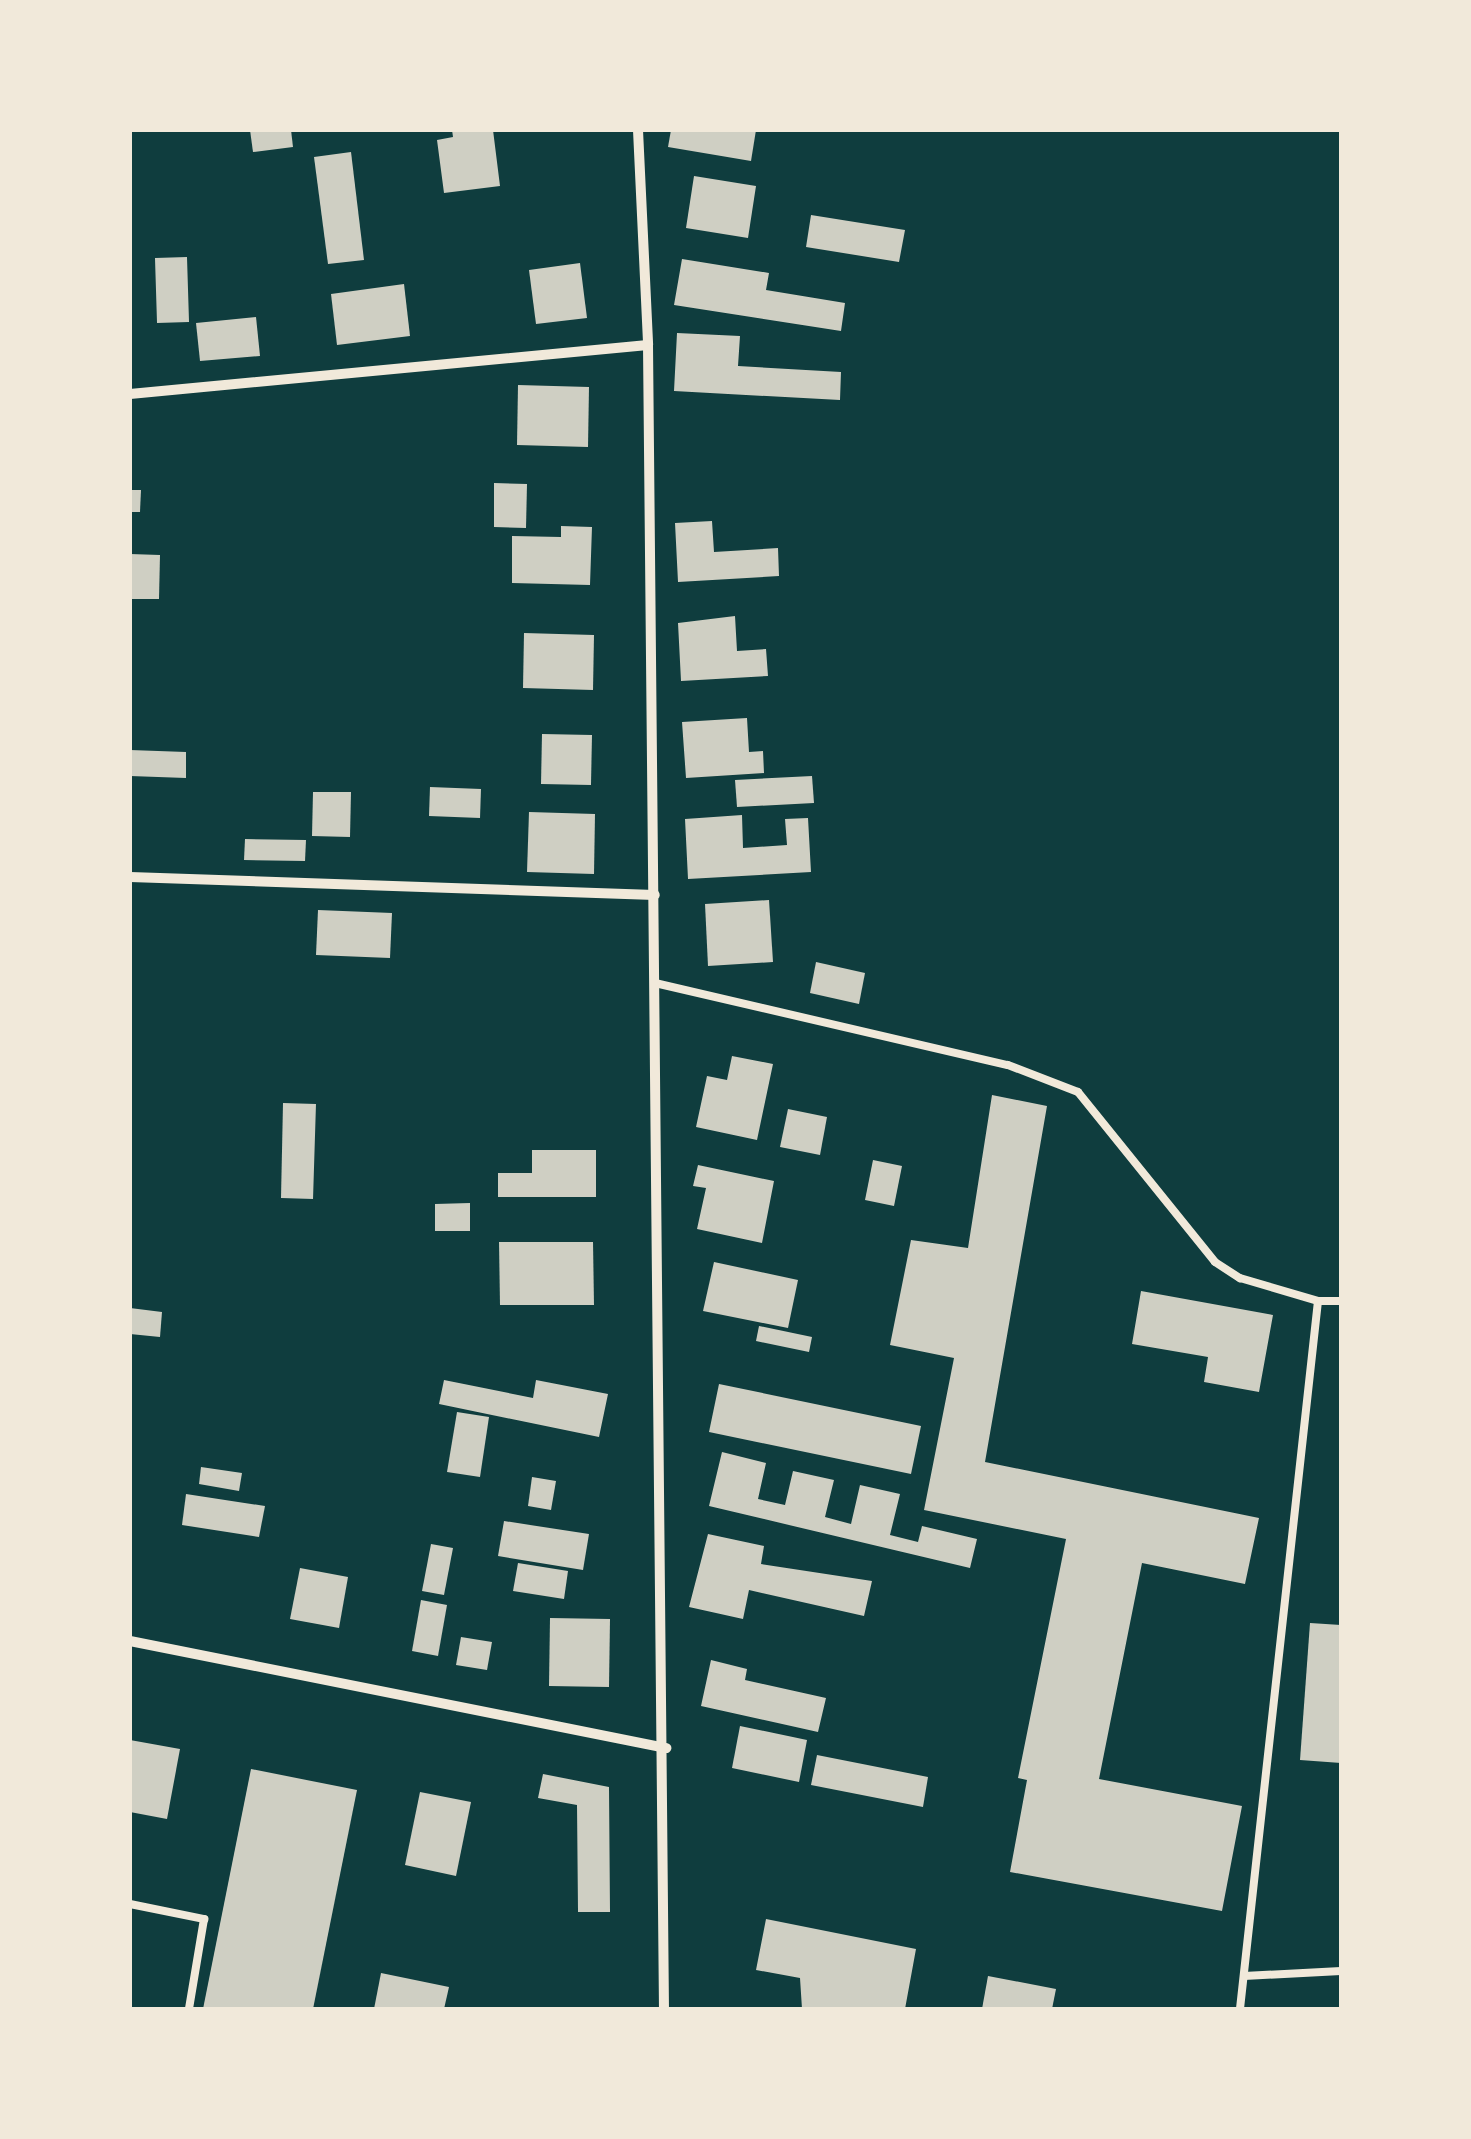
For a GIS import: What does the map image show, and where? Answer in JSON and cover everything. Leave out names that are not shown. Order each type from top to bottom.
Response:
[{"type":"street","points":[[638,130],[648,345],[666,1748],[664,2009]]},
{"type":"street","points":[[130,394],[648,345]]},
{"type":"street","points":[[130,877],[655,895]]},
{"type":"street","points":[[130,1641],[666,1748]]},
{"type":"lane","points":[[655,983],[1008,1065],[1078,1092],[1215,1262],[1240,1278],[1318,1301],[1341,1301]]},
{"type":"lane","points":[[1240,2009],[1318,1301]]},
{"type":"lane","points":[[130,1904],[204,1919],[189,2009]]},
{"type":"lane","points":[[1244,1976],[1341,1971]]},
{"type":"building","points":[[250,130],[291,130],[293,147],[253,152]]},
{"type":"building","points":[[452,130],[493,130],[500,186],[444,193],[437,140],[453,137]]},
{"type":"building","points":[[671,130],[756,130],[751,161],[668,147]]},
{"type":"building","points":[[351,152],[364,260],[328,264],[314,157]]},
{"type":"building","points":[[694,176],[756,186],[748,238],[686,228]]},
{"type":"building","points":[[811,215],[905,230],[899,262],[806,247]]},
{"type":"building","points":[[187,257],[189,322],[157,323],[155,258]]},
{"type":"building","points":[[682,259],[769,273],[766,290],[845,303],[841,331],[674,305]]},
{"type":"building","points":[[580,263],[587,318],[536,324],[529,270]]},
{"type":"building","points":[[404,284],[410,336],[337,345],[331,294]]},
{"type":"building","points":[[256,317],[260,356],[200,361],[196,323]]},
{"type":"building","points":[[677,333],[740,336],[738,366],[841,372],[840,400],[674,391]]},
{"type":"building","points":[[518,385],[589,387],[588,447],[517,445]]},
{"type":"building","points":[[494,483],[527,484],[526,528],[494,527]]},
{"type":"building","points":[[130,490],[141,490],[140,512],[130,512]]},
{"type":"building","points":[[712,521],[714,552],[778,548],[779,576],[678,582],[675,523]]},
{"type":"building","points":[[561,526],[592,527],[590,585],[512,583],[512,536],[561,537]]},
{"type":"building","points":[[130,554],[160,555],[159,599],[130,599]]},
{"type":"building","points":[[735,616],[737,651],[766,649],[768,676],[681,681],[678,623]]},
{"type":"building","points":[[524,633],[594,635],[593,690],[523,688]]},
{"type":"building","points":[[747,718],[749,752],[763,751],[764,773],[686,778],[682,722]]},
{"type":"building","points":[[542,734],[592,735],[591,785],[541,784]]},
{"type":"building","points":[[130,750],[186,752],[186,778],[130,776]]},
{"type":"building","points":[[812,776],[814,803],[737,807],[735,780]]},
{"type":"building","points":[[430,787],[481,789],[480,818],[429,816]]},
{"type":"building","points":[[313,792],[351,792],[350,837],[312,836]]},
{"type":"building","points":[[529,812],[595,814],[594,874],[527,872]]},
{"type":"building","points":[[742,815],[743,848],[787,845],[785,819],[808,818],[811,872],[688,879],[685,819]]},
{"type":"building","points":[[245,839],[306,840],[305,861],[244,860]]},
{"type":"building","points":[[769,900],[773,962],[708,966],[705,904]]},
{"type":"building","points":[[318,910],[392,913],[390,958],[316,955]]},
{"type":"building","points":[[816,962],[865,973],[859,1004],[810,993]]},
{"type":"building","points":[[732,1056],[773,1064],[757,1140],[696,1127],[707,1076],[727,1080]]},
{"type":"building","points":[[992,1095],[1047,1106],[985,1462],[1259,1518],[1245,1584],[1142,1563],[1099,1779],[1242,1806],[1222,1911],[1010,1872],[1027,1780],[1018,1778],[1066,1539],[924,1510],[954,1358],[890,1345],[911,1240],[968,1248]]},
{"type":"building","points":[[283,1103],[316,1104],[313,1199],[281,1198]]},
{"type":"building","points":[[788,1109],[827,1117],[820,1155],[780,1147]]},
{"type":"building","points":[[532,1150],[596,1150],[596,1197],[498,1197],[498,1173],[532,1173]]},
{"type":"building","points":[[873,1160],[902,1166],[894,1206],[865,1200]]},
{"type":"building","points":[[698,1165],[774,1181],[762,1243],[697,1229],[706,1188],[693,1186]]},
{"type":"building","points":[[470,1203],[470,1231],[435,1231],[435,1204]]},
{"type":"building","points":[[499,1242],[593,1242],[594,1305],[500,1305]]},
{"type":"building","points":[[714,1262],[798,1280],[788,1328],[703,1311]]},
{"type":"building","points":[[1141,1291],[1273,1315],[1259,1392],[1204,1382],[1208,1357],[1132,1344]]},
{"type":"building","points":[[130,1308],[162,1312],[160,1337],[130,1334]]},
{"type":"building","points":[[759,1326],[812,1337],[809,1352],[756,1341]]},
{"type":"building","points":[[444,1380],[533,1398],[536,1380],[608,1394],[599,1437],[439,1404]]},
{"type":"building","points":[[719,1384],[921,1426],[911,1474],[709,1432]]},
{"type":"building","points":[[457,1412],[489,1417],[480,1477],[447,1472]]},
{"type":"building","points":[[722,1452],[766,1463],[758,1499],[785,1505],[793,1471],[834,1480],[825,1517],[851,1524],[860,1485],[900,1494],[890,1535],[918,1542],[922,1526],[977,1539],[970,1568],[709,1506]]},
{"type":"building","points":[[201,1467],[242,1473],[239,1491],[199,1484]]},
{"type":"building","points":[[532,1477],[556,1481],[551,1510],[528,1506]]},
{"type":"building","points":[[186,1494],[265,1506],[259,1537],[182,1525]]},
{"type":"building","points":[[504,1521],[589,1534],[583,1570],[498,1556]]},
{"type":"building","points":[[708,1534],[764,1546],[761,1564],[872,1581],[864,1616],[749,1590],[743,1619],[689,1607]]},
{"type":"building","points":[[431,1544],[453,1548],[444,1595],[422,1591]]},
{"type":"building","points":[[518,1563],[568,1571],[564,1599],[513,1591]]},
{"type":"building","points":[[300,1568],[348,1577],[339,1628],[290,1619]]},
{"type":"building","points":[[421,1600],[447,1605],[438,1656],[412,1651]]},
{"type":"building","points":[[550,1618],[610,1619],[609,1687],[549,1686]]},
{"type":"building","points":[[1310,1623],[1341,1625],[1341,1763],[1300,1760]]},
{"type":"building","points":[[461,1637],[492,1642],[487,1670],[456,1665]]},
{"type":"building","points":[[711,1660],[747,1669],[745,1680],[826,1698],[818,1732],[701,1706]]},
{"type":"building","points":[[740,1726],[807,1740],[799,1782],[732,1768]]},
{"type":"building","points":[[130,1740],[180,1749],[167,1819],[130,1812]]},
{"type":"building","points":[[817,1755],[928,1777],[923,1807],[811,1785]]},
{"type":"building","points":[[251,1769],[357,1790],[313,2009],[203,2009]]},
{"type":"building","points":[[543,1774],[609,1787],[610,1912],[578,1912],[577,1805],[538,1798]]},
{"type":"building","points":[[420,1792],[471,1802],[456,1876],[405,1865]]},
{"type":"building","points":[[766,1919],[916,1949],[905,2009],[802,2009],[800,1978],[756,1970]]},
{"type":"building","points":[[381,1973],[449,1987],[444,2009],[374,2009]]},
{"type":"building","points":[[988,1976],[1056,1989],[1052,2009],[982,2009]]}]
